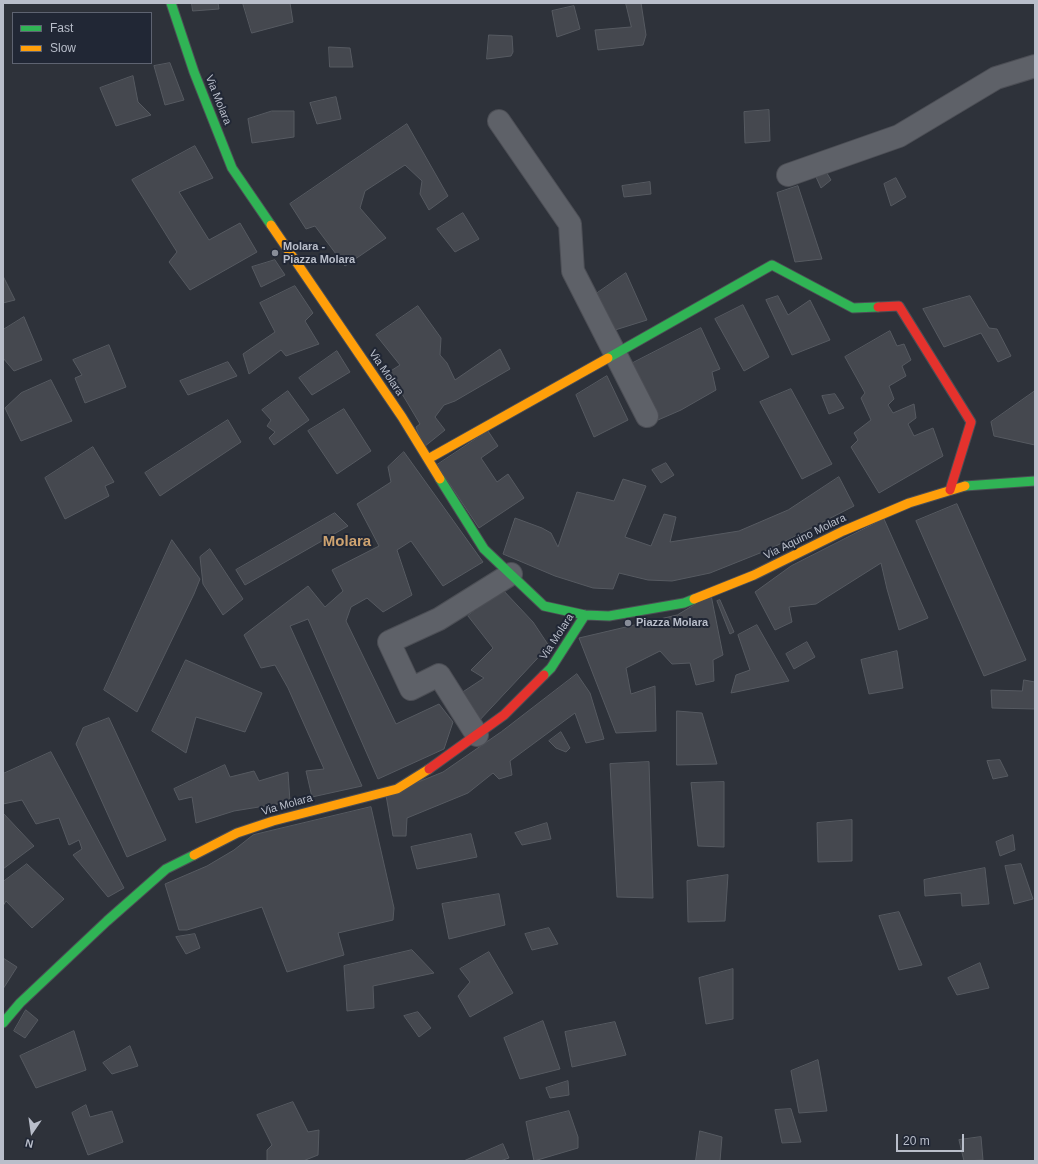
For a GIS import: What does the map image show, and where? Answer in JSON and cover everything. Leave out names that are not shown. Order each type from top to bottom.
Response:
[{"type":"street","name":"Via Molara","points":[[3,1023],[20,1003],[80,946],[166,869],[237,833],[251,828],[397,788],[441,761],[504,715],[551,668],[585,615],[544,606],[484,549],[402,417],[232,168],[194,72],[171,3]]},
{"type":"street","points":[[788,175],[899,136],[996,78],[1035,66]]},
{"type":"street","points":[[498,121],[570,224],[573,272],[647,416]]},
{"type":"street","points":[[428,459],[772,265],[852,308],[899,306],[971,422],[950,490]]},
{"type":"street","name":"Via Aquino Molara","points":[[585,615],[609,616],[684,603],[754,575],[843,531],[909,503],[969,485],[1035,481]]},
{"type":"street","points":[[477,734],[439,675],[411,689],[389,642],[439,619],[511,574]]},
{"type":"building","points":[[192,3],[218,3],[219,9],[193,11]]},
{"type":"building","points":[[243,3],[290,3],[293,22],[252,33]]},
{"type":"building","points":[[626,3],[641,3],[646,35],[643,45],[598,50],[595,30],[631,27]]},
{"type":"building","points":[[574,6],[580,29],[557,37],[552,11]]},
{"type":"building","points":[[489,35],[512,36],[513,52],[511,56],[487,59]]},
{"type":"building","points":[[329,47],[350,48],[353,67],[330,67]]},
{"type":"building","points":[[170,63],[184,100],[165,105],[154,66]]},
{"type":"building","points":[[133,76],[138,102],[151,115],[116,126],[100,88]]},
{"type":"building","points":[[336,97],[341,119],[317,124],[310,103]]},
{"type":"building","points":[[769,110],[770,141],[745,143],[744,112]]},
{"type":"building","points":[[272,111],[294,111],[294,137],[252,143],[248,119]]},
{"type":"building","points":[[407,124],[448,196],[429,210],[420,194],[422,181],[405,165],[365,191],[360,208],[386,238],[345,266],[315,226],[306,229],[290,204]]},
{"type":"building","points":[[195,146],[213,178],[179,192],[209,240],[240,223],[257,252],[190,290],[169,262],[177,252],[132,180]]},
{"type":"building","points":[[822,165],[831,180],[821,188],[812,168]]},
{"type":"building","points":[[896,178],[906,197],[891,206],[884,184]]},
{"type":"building","points":[[650,182],[651,194],[624,197],[622,186]]},
{"type":"building","points":[[798,186],[822,259],[795,262],[777,193]]},
{"type":"building","points":[[463,213],[479,239],[455,252],[437,229]]},
{"type":"building","points":[[275,260],[285,275],[261,287],[252,267]]},
{"type":"building","points":[[626,273],[647,320],[615,330],[596,294]]},
{"type":"building","points":[[3,276],[15,300],[3,303]]},
{"type":"building","points":[[295,286],[313,313],[305,321],[319,344],[286,356],[281,350],[249,374],[243,354],[275,332],[260,303]]},
{"type":"building","points":[[778,296],[788,315],[810,300],[830,340],[792,355],[766,300]]},
{"type":"building","points":[[970,296],[989,328],[997,329],[1011,356],[998,362],[981,333],[944,347],[923,309]]},
{"type":"building","points":[[743,305],[769,357],[744,371],[715,319]]},
{"type":"building","points":[[418,306],[441,338],[440,355],[447,363],[455,380],[500,349],[510,369],[455,401],[444,405],[435,417],[445,430],[424,447],[416,427],[420,424],[389,372],[400,365],[376,335]]},
{"type":"building","points":[[24,317],[42,360],[14,371],[3,358],[3,330]]},
{"type":"building","points":[[701,328],[720,369],[712,372],[716,390],[681,410],[658,420],[631,364]]},
{"type":"building","points":[[890,331],[897,346],[904,344],[911,360],[902,366],[906,376],[889,386],[894,399],[888,405],[893,413],[914,404],[916,418],[908,424],[914,436],[933,428],[943,456],[879,493],[851,447],[858,440],[854,433],[871,420],[861,398],[865,393],[845,357]]},
{"type":"building","points":[[109,345],[126,387],[85,403],[75,378],[82,375],[73,360]]},
{"type":"building","points":[[337,351],[350,372],[312,395],[299,378]]},
{"type":"building","points":[[228,362],[237,376],[188,395],[180,381]]},
{"type":"building","points":[[607,376],[628,420],[594,437],[576,395]]},
{"type":"building","points":[[51,380],[72,421],[21,441],[5,408],[21,393]]},
{"type":"building","points":[[791,389],[832,464],[802,479],[760,402]]},
{"type":"building","points":[[288,391],[309,420],[274,445],[269,438],[275,432],[267,426],[271,420],[262,410]]},
{"type":"building","points":[[1035,391],[1035,445],[994,436],[991,422]]},
{"type":"building","points":[[835,394],[844,408],[829,414],[822,396]]},
{"type":"building","points":[[344,409],[371,451],[337,474],[308,431]]},
{"type":"building","points":[[228,420],[241,442],[160,496],[145,473]]},
{"type":"building","points":[[488,431],[498,446],[481,458],[497,482],[508,474],[524,498],[479,528],[437,465]]},
{"type":"building","points":[[93,447],[114,482],[105,486],[109,496],[65,519],[45,478]]},
{"type":"building","points":[[404,452],[483,562],[443,586],[411,541],[397,550],[412,595],[383,612],[367,598],[351,607],[346,621],[396,724],[439,704],[453,722],[444,749],[378,779],[308,619],[290,626],[362,786],[312,797],[306,771],[324,769],[288,688],[275,665],[261,668],[244,635],[308,586],[325,607],[343,591],[332,570],[379,546],[357,504],[391,482],[388,467]]},
{"type":"building","points":[[666,463],[674,475],[661,483],[652,470]]},
{"type":"building","points":[[839,477],[854,506],[770,549],[710,573],[672,581],[648,580],[619,573],[613,589],[593,588],[555,576],[503,554],[515,518],[551,533],[558,547],[577,492],[614,501],[623,479],[646,486],[625,537],[651,546],[664,514],[676,517],[670,542],[739,531],[788,510]]},
{"type":"building","points":[[957,504],[1026,660],[984,676],[916,521]]},
{"type":"building","points":[[335,513],[348,526],[245,585],[236,570]]},
{"type":"building","points":[[884,519],[928,618],[899,630],[881,563],[816,604],[789,607],[792,622],[775,630],[755,592],[791,566]]},
{"type":"building","points":[[172,540],[200,579],[137,712],[104,690]]},
{"type":"building","points":[[210,549],[243,599],[223,615],[203,584],[200,557]]},
{"type":"building","points":[[502,589],[533,622],[549,646],[477,723],[458,695],[484,678],[471,670],[493,648],[468,616]]},
{"type":"building","points":[[711,595],[723,655],[713,660],[714,681],[696,685],[690,663],[672,664],[660,651],[626,668],[631,694],[655,686],[656,731],[616,733],[579,638],[677,615]]},
{"type":"building","points":[[720,600],[734,632],[730,634],[717,601]]},
{"type":"building","points":[[757,625],[789,681],[731,693],[736,675],[750,670],[738,635]]},
{"type":"building","points":[[807,642],[815,657],[794,669],[786,654]]},
{"type":"building","points":[[897,651],[903,688],[869,694],[861,660]]},
{"type":"building","points":[[186,660],[262,693],[245,732],[196,717],[186,753],[152,731]]},
{"type":"building","points":[[577,674],[590,693],[604,739],[586,743],[575,713],[510,761],[512,775],[499,779],[493,773],[468,793],[407,818],[406,836],[393,836],[386,795],[443,772],[501,732]]},
{"type":"building","points":[[1024,680],[1035,682],[1035,709],[992,708],[991,690],[1022,691]]},
{"type":"building","points":[[677,711],[702,713],[717,764],[677,765]]},
{"type":"building","points":[[109,718],[166,840],[127,857],[76,744],[83,728]]},
{"type":"building","points":[[561,732],[570,748],[566,752],[556,748],[549,741]]},
{"type":"building","points":[[51,752],[124,888],[108,897],[73,855],[82,849],[79,840],[69,845],[59,818],[36,824],[22,800],[3,804],[3,774]]},
{"type":"building","points":[[1000,760],[1008,776],[993,779],[987,761]]},
{"type":"building","points":[[649,762],[653,898],[617,897],[610,764]]},
{"type":"building","points":[[225,765],[230,777],[254,771],[259,781],[288,772],[290,802],[234,811],[196,823],[192,797],[179,800],[174,789]]},
{"type":"building","points":[[724,782],[724,847],[698,846],[691,783]]},
{"type":"building","points":[[371,807],[394,908],[393,920],[338,933],[344,955],[287,972],[262,907],[187,930],[179,930],[165,884],[207,866],[234,850],[253,835]]},
{"type":"building","points":[[3,813],[34,846],[3,869]]},
{"type":"building","points":[[852,820],[852,861],[818,862],[817,823]]},
{"type":"building","points":[[547,823],[551,839],[522,845],[515,833]]},
{"type":"building","points":[[471,834],[477,857],[417,869],[411,847]]},
{"type":"building","points":[[1013,835],[1015,850],[1000,856],[996,842]]},
{"type":"building","points":[[27,864],[64,899],[32,928],[6,901],[3,906],[3,882]]},
{"type":"building","points":[[1021,864],[1033,899],[1014,904],[1005,866]]},
{"type":"building","points":[[985,868],[989,904],[962,906],[961,893],[925,896],[924,880]]},
{"type":"building","points":[[728,875],[725,921],[688,922],[687,881]]},
{"type":"building","points":[[499,894],[505,925],[449,939],[442,904]]},
{"type":"building","points":[[899,912],[922,965],[899,970],[879,916]]},
{"type":"building","points":[[549,928],[558,944],[532,950],[525,934]]},
{"type":"building","points":[[195,934],[200,948],[186,954],[176,937]]},
{"type":"building","points":[[412,950],[434,973],[373,986],[374,1008],[347,1011],[344,966]]},
{"type":"building","points":[[489,952],[513,993],[470,1017],[458,996],[470,982],[460,969]]},
{"type":"building","points":[[3,958],[17,967],[3,989]]},
{"type":"building","points":[[980,963],[989,988],[957,995],[948,978]]},
{"type":"building","points":[[733,969],[733,1019],[706,1024],[699,978]]},
{"type":"building","points":[[26,1010],[38,1020],[25,1038],[14,1031]]},
{"type":"building","points":[[418,1012],[431,1028],[419,1037],[404,1016]]},
{"type":"building","points":[[543,1021],[560,1069],[520,1079],[504,1038]]},
{"type":"building","points":[[615,1022],[626,1055],[572,1067],[565,1032]]},
{"type":"building","points":[[74,1031],[86,1070],[36,1088],[20,1056]]},
{"type":"building","points":[[130,1046],[138,1066],[112,1074],[103,1063]]},
{"type":"building","points":[[818,1060],[827,1111],[799,1113],[791,1071]]},
{"type":"building","points":[[568,1081],[569,1095],[550,1098],[546,1088]]},
{"type":"building","points":[[293,1102],[308,1132],[319,1130],[318,1155],[303,1161],[267,1161],[267,1150],[272,1145],[257,1115]]},
{"type":"building","points":[[86,1105],[90,1117],[112,1111],[123,1142],[88,1155],[72,1113]]},
{"type":"building","points":[[791,1109],[801,1142],[782,1143],[775,1110]]},
{"type":"building","points":[[569,1111],[578,1137],[578,1148],[534,1161],[526,1122]]},
{"type":"building","points":[[700,1131],[722,1137],[720,1161],[696,1161]]},
{"type":"building","points":[[981,1137],[983,1160],[964,1161],[959,1140]]},
{"type":"building","points":[[503,1144],[509,1158],[500,1161],[464,1161]]},
{"type":"traffic: fast","points":[[171,3],[194,72],[232,168],[271,225]]},
{"type":"traffic: fast","points":[[608,358],[772,265],[853,308],[878,307]]},
{"type":"traffic: fast","points":[[440,479],[484,549],[544,606],[585,615],[609,616],[684,603],[694,599]]},
{"type":"traffic: fast","points":[[965,486],[1035,481]]},
{"type":"traffic: fast","points":[[544,675],[551,668],[585,615]]},
{"type":"traffic: fast","points":[[3,1023],[20,1003],[107,921],[166,869],[194,855]]},
{"type":"traffic: slow","points":[[271,225],[402,417],[440,479]]},
{"type":"traffic: slow","points":[[428,459],[608,358]]},
{"type":"traffic: slow","points":[[694,599],[754,575],[843,531],[909,503],[965,486]]},
{"type":"traffic: slow","points":[[194,855],[237,833],[273,821],[397,789],[429,769]]},
{"type":"traffic: jam","points":[[878,307],[899,306],[971,422],[950,490]]},
{"type":"traffic: jam","points":[[429,769],[504,715],[544,675]]},
{"type":"place","name":"Molara - Piazza Molara","points":[[275,253]]},
{"type":"place","name":"Piazza Molara","points":[[628,623]]},
{"type":"district","name":"Molara","points":[[347,542]]}]
